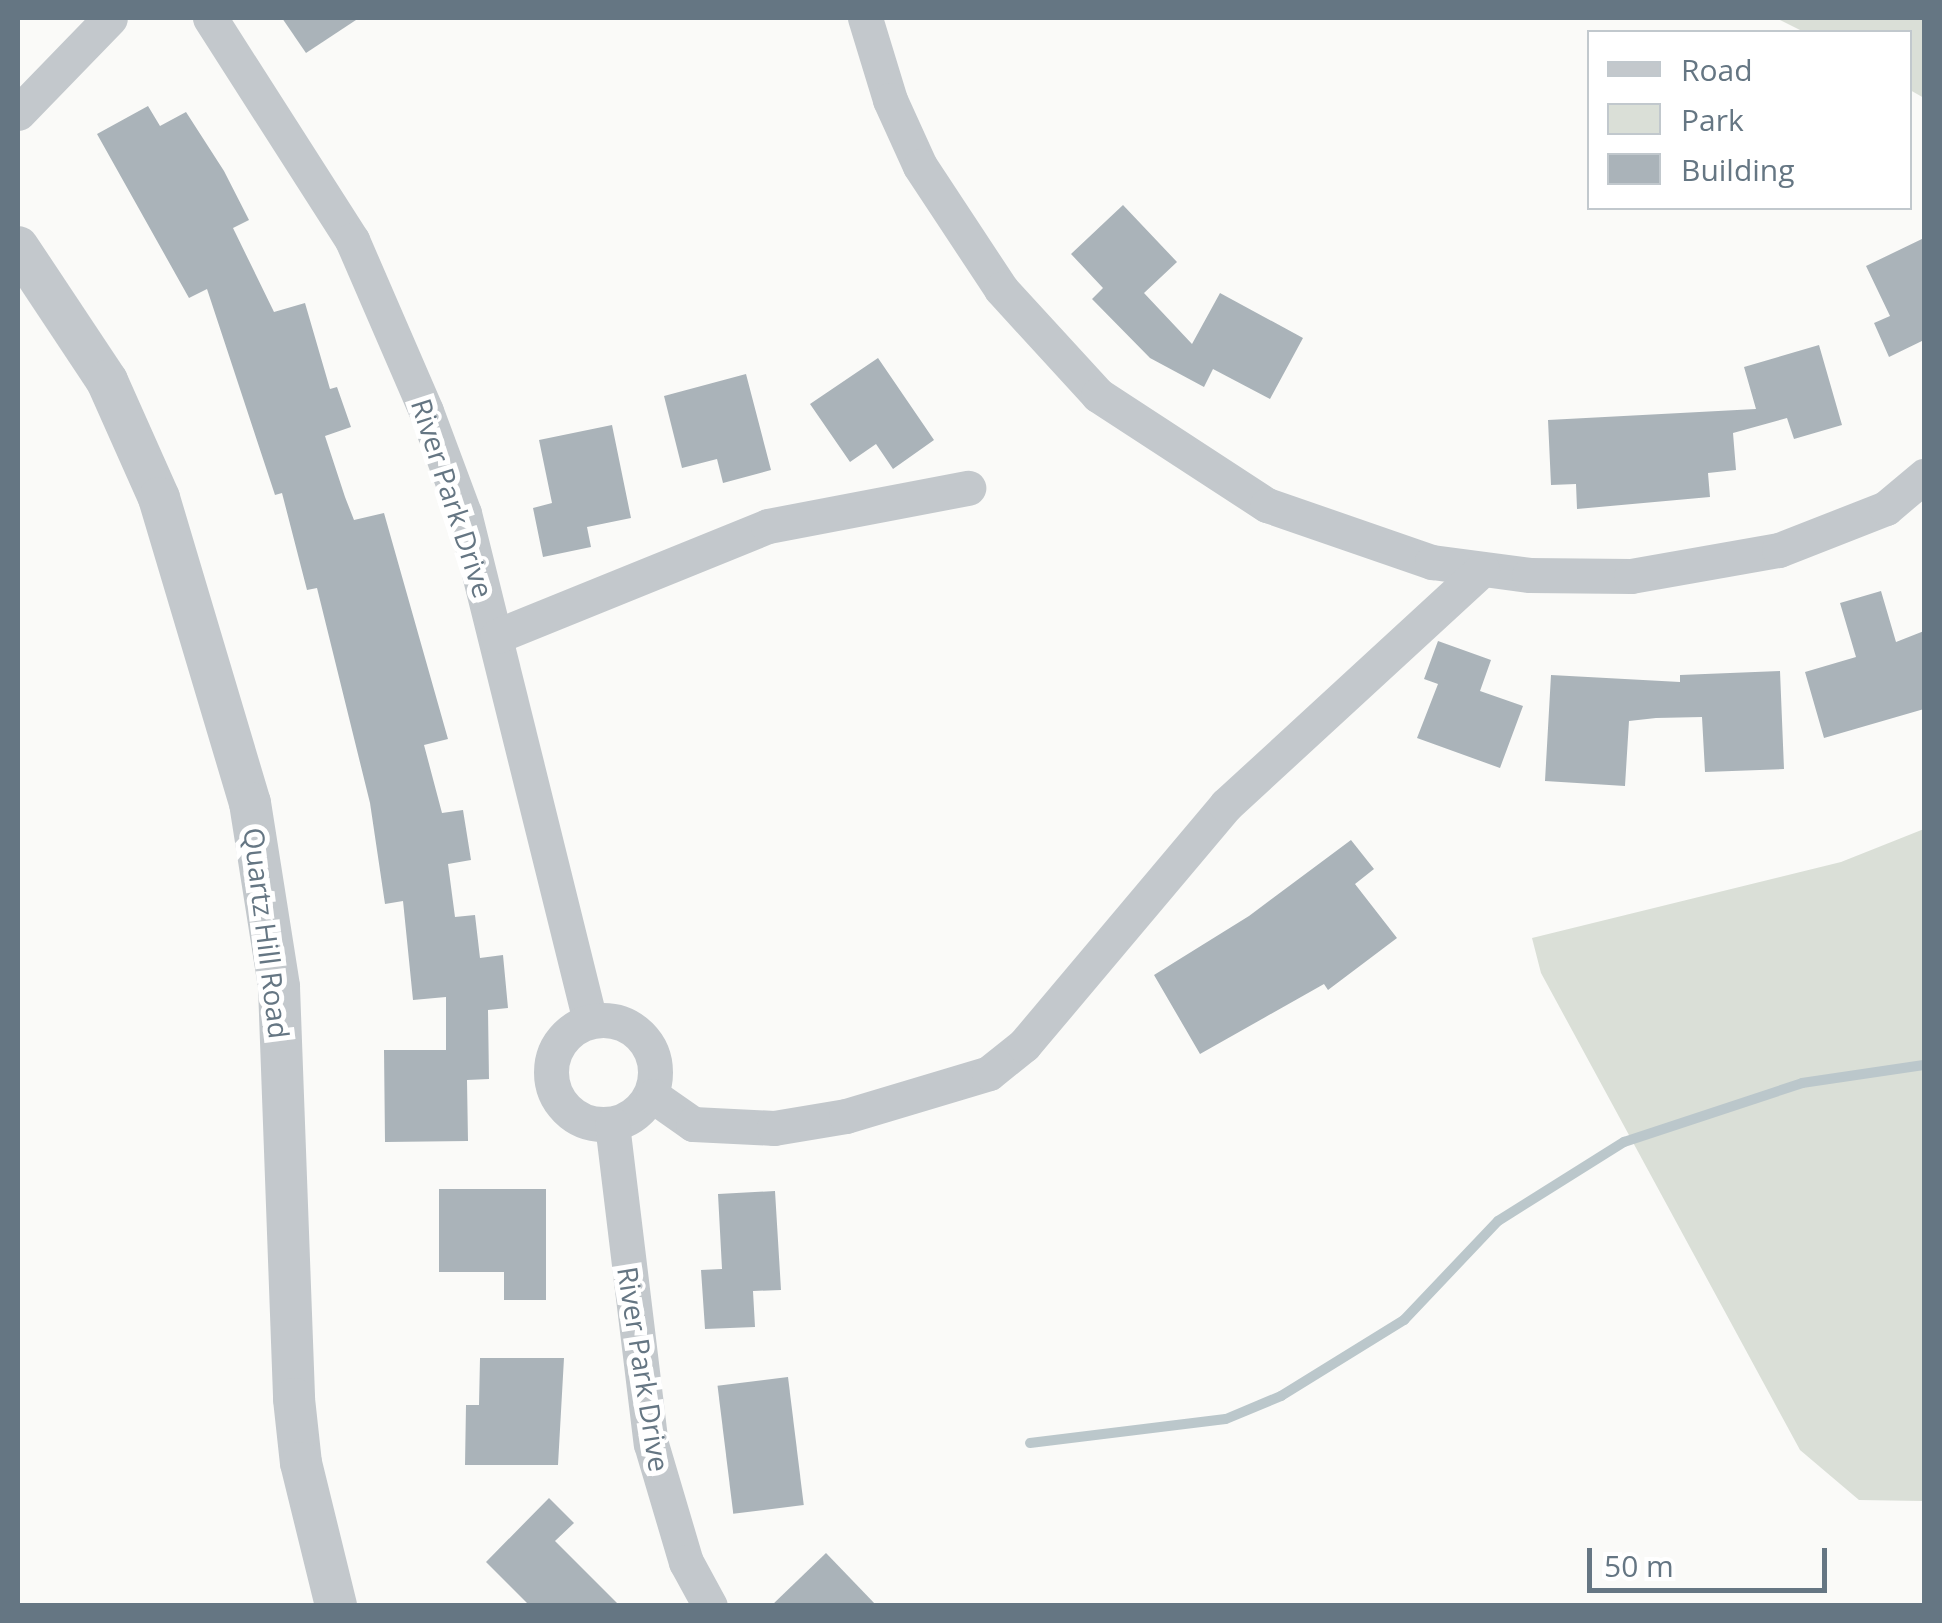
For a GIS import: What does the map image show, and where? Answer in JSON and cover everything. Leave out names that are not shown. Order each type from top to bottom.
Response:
[{"type":"street","points":[[18,113],[110,18]]},
{"type":"street","name":"River Park Drive","points":[[210,18],[315,174],[388,314],[464,513],[590,1021]]},
{"type":"street","points":[[865,18],[890,100],[937,197],[1001,289],[1098,394],[1267,506],[1369,544],[1482,570],[1630,576],[1779,550],[1886,508],[1924,476]]},
{"type":"street","name":"Quartz Hill Road","points":[[18,248],[107,381],[159,498],[250,803],[279,986],[294,1399],[301,1463],[336,1606]]},
{"type":"street","points":[[497,636],[768,526],[968,488]]},
{"type":"street","points":[[652,1096],[693,1124],[774,1128],[864,1112],[989,1074],[1024,1045],[1226,805],[1482,570]]},
{"type":"street","points":[[590,1021],[620,1023],[647,1044],[654,1059],[652,1096],[612,1124],[595,1124],[565,1108],[551,1077],[559,1044],[590,1021]]},
{"type":"street","name":"River Park Drive","points":[[612,1124],[650,1444],[686,1562],[710,1606]]},
{"type":"green space","points":[[1776,18],[1924,18],[1924,98],[1912,91],[1912,30],[1800,30]]},
{"type":"green space","points":[[1924,829],[1924,1501],[1859,1500],[1800,1450],[1541,973],[1532,938],[1841,862]]},
{"type":"building","points":[[282,18],[359,18],[306,53]]},
{"type":"building","points":[[148,106],[160,126],[186,112],[224,171],[249,220],[233,228],[274,312],[305,303],[330,389],[337,387],[351,427],[325,436],[345,497],[354,520],[384,513],[448,739],[424,745],[442,813],[463,810],[471,860],[448,864],[455,917],[475,915],[480,958],[503,955],[508,1008],[488,1010],[489,1079],[467,1080],[468,1141],[385,1142],[384,1050],[446,1050],[446,997],[413,1000],[403,901],[385,904],[370,803],[317,588],[307,590],[282,493],[275,495],[207,289],[189,298],[97,134]]},
{"type":"building","points":[[1123,205],[1177,262],[1144,293],[1192,344],[1220,293],[1303,338],[1270,399],[1213,369],[1204,387],[1150,358],[1092,299],[1103,288],[1071,254]]},
{"type":"building","points":[[1924,238],[1924,340],[1889,357],[1874,323],[1890,316],[1866,266]]},
{"type":"building","points":[[1819,345],[1842,425],[1794,439],[1787,418],[1733,433],[1736,470],[1708,473],[1710,497],[1577,509],[1576,484],[1551,485],[1548,420],[1756,409],[1744,367]]},
{"type":"building","points":[[878,358],[934,440],[893,469],[876,444],[850,462],[810,404]]},
{"type":"building","points":[[746,374],[771,470],[723,483],[717,459],[682,468],[664,396]]},
{"type":"building","points":[[612,425],[631,518],[587,527],[591,547],[543,557],[533,508],[552,503],[539,440]]},
{"type":"building","points":[[1881,591],[1896,642],[1924,631],[1924,709],[1824,738],[1805,672],[1856,657],[1840,603]]},
{"type":"building","points":[[1438,641],[1491,660],[1480,691],[1523,706],[1500,768],[1417,738],[1438,684],[1424,679]]},
{"type":"building","points":[[1780,671],[1784,769],[1705,772],[1702,717],[1656,718],[1629,721],[1625,786],[1545,781],[1551,675],[1680,682],[1680,675]]},
{"type":"building","points":[[1351,840],[1374,869],[1355,884],[1397,938],[1328,990],[1324,984],[1200,1054],[1154,975],[1249,916]]},
{"type":"building","points":[[439,1189],[546,1189],[546,1300],[504,1300],[504,1272],[439,1272]]},
{"type":"building","points":[[775,1191],[781,1290],[753,1291],[755,1327],[705,1329],[701,1270],[722,1269],[718,1194]]},
{"type":"building","points":[[480,1358],[564,1358],[558,1465],[465,1465],[466,1405],[479,1405]]},
{"type":"building","points":[[788,1377],[804,1505],[733,1514],[718,1386]]},
{"type":"building","points":[[549,1498],[574,1523],[555,1541],[620,1606],[530,1606],[486,1562]]},
{"type":"building","points":[[826,1553],[877,1606],[771,1606]]},
{"type":"waterway","points":[[1030,1443],[1226,1419],[1281,1396],[1404,1320],[1498,1221],[1624,1142],[1802,1083],[1924,1065]]}]
